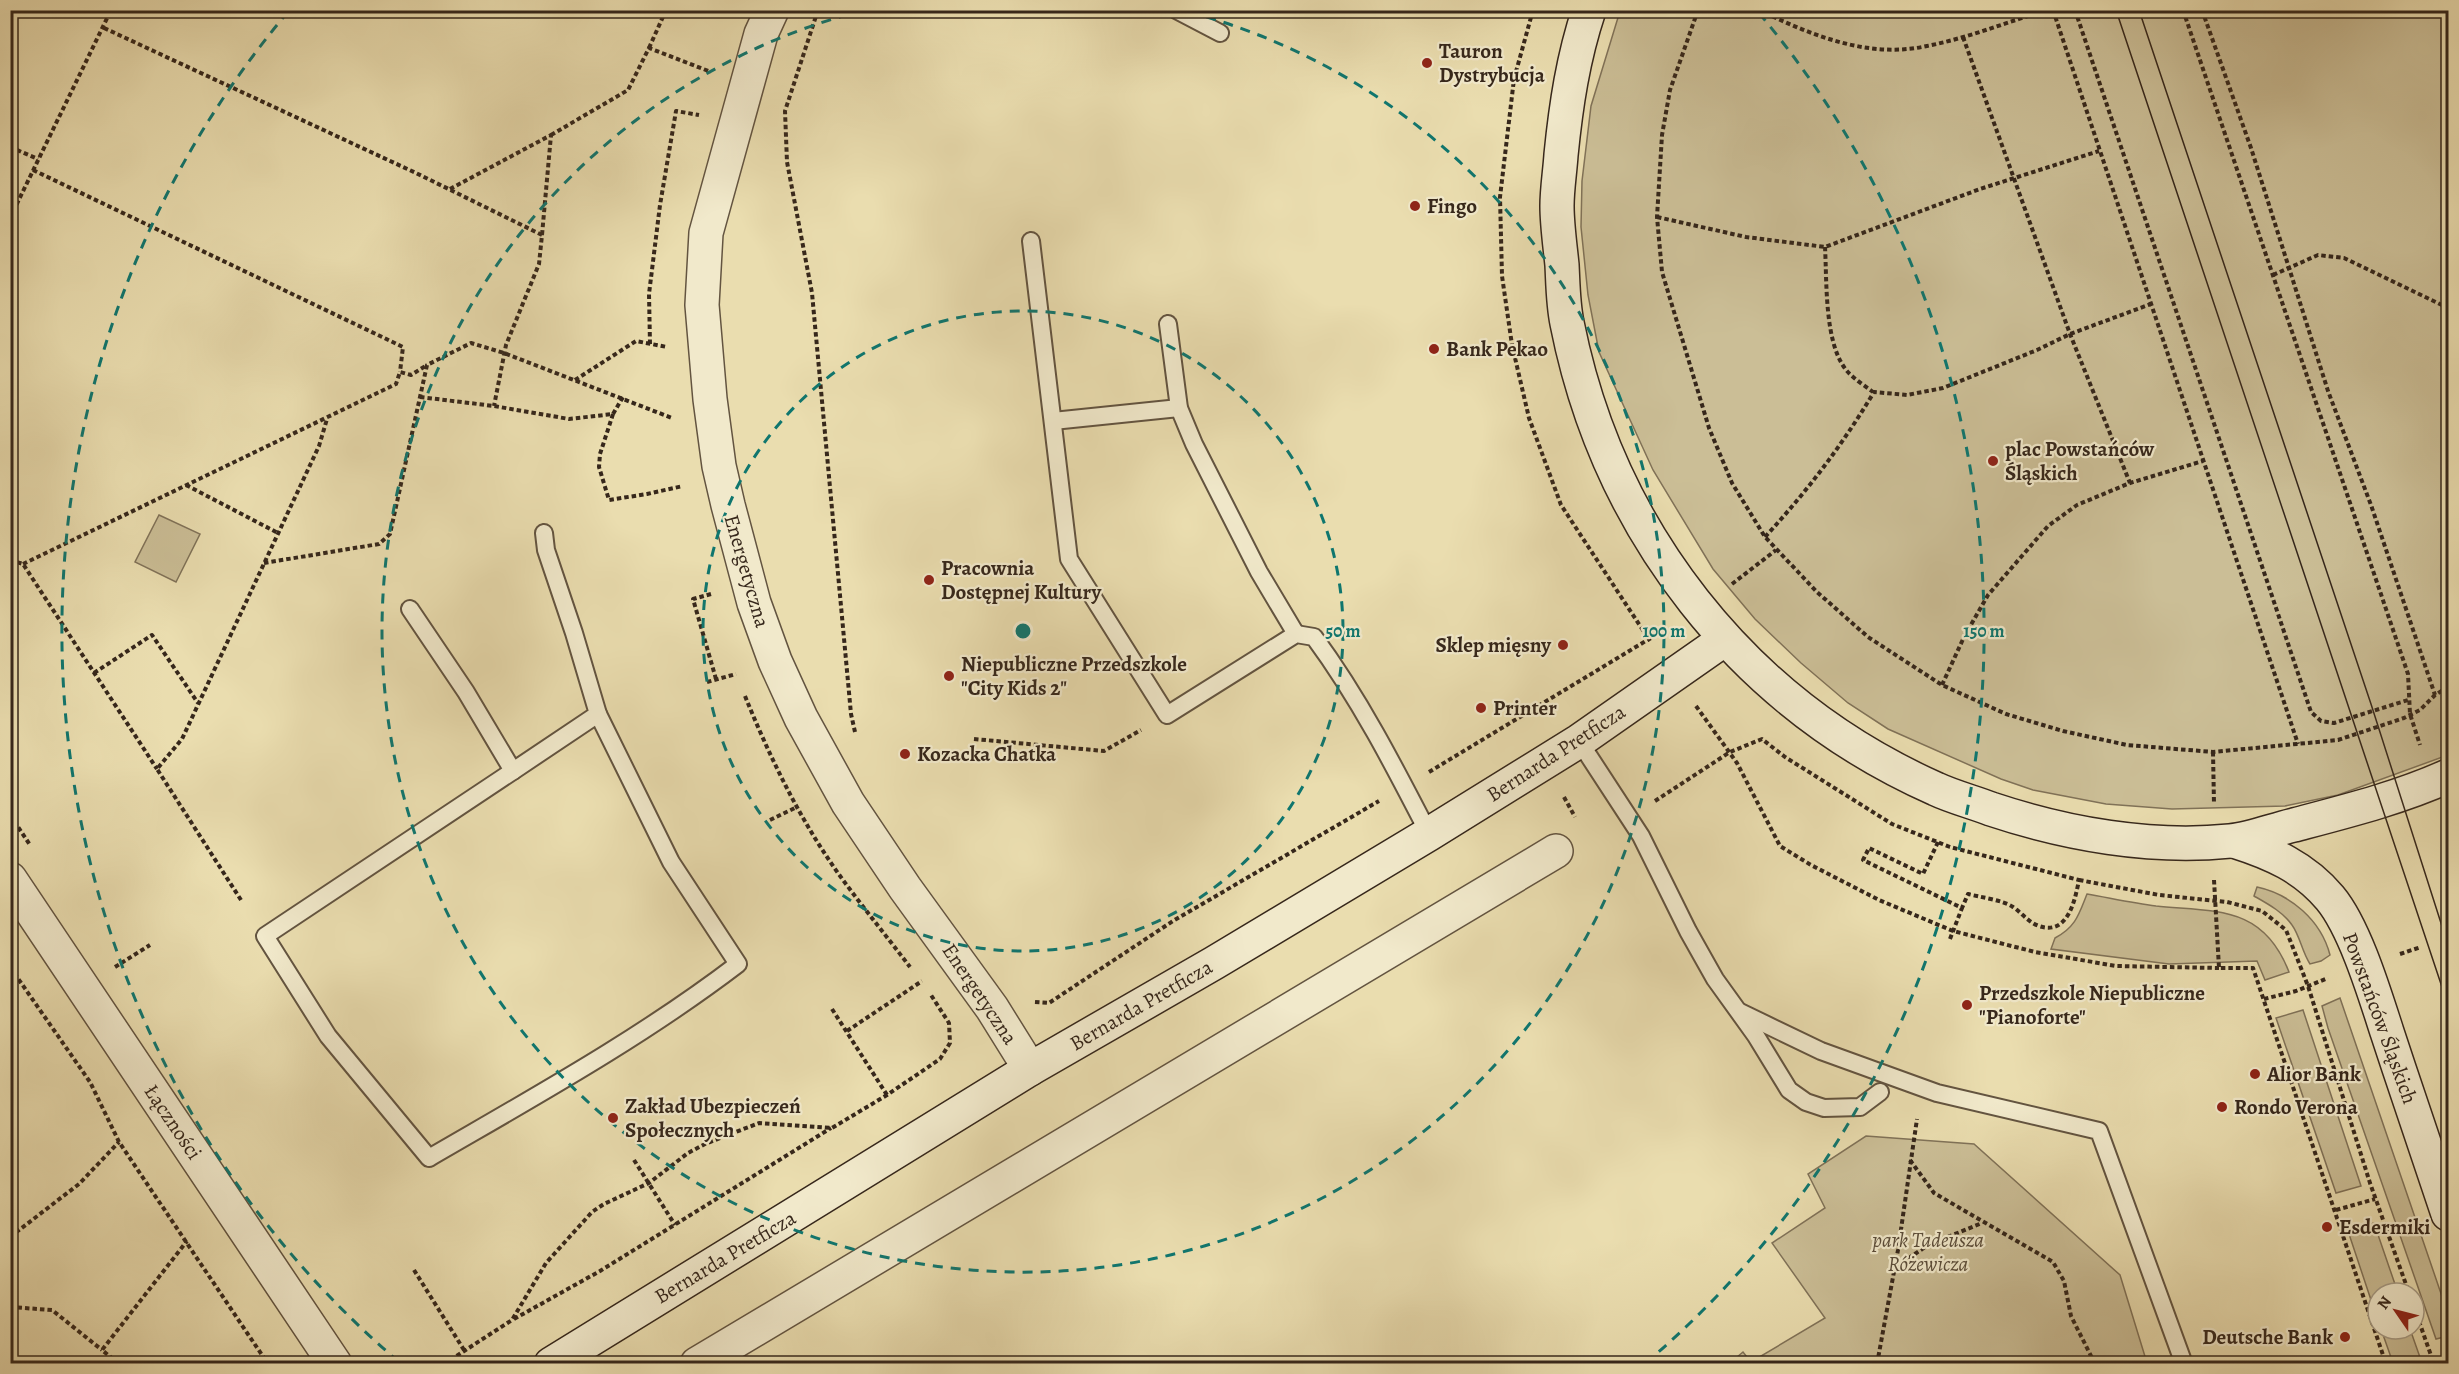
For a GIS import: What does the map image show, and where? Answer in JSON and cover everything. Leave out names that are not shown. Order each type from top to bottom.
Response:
[{"type":"street","name":"Energetyczna","points":[[772,10],[761,34],[706,232],[702,305],[710,399],[725,495],[754,603],[775,661],[801,718],[848,803],[905,888],[992,1008],[1030,1069]]},
{"type":"street","points":[[1589,10],[1567,95],[1557,205],[1566,319],[1579,373],[1595,424],[1634,511],[1659,555],[1697,608],[1725,639],[1797,706],[1840,736],[1909,777],[1940,791],[2032,823],[2099,836],[2190,843],[2234,841],[2367,806],[2448,776]]},
{"type":"street","name":"Bernarda Pretficza","points":[[551,1364],[1030,1069],[1214,963],[1430,834],[1579,741],[1725,639]]},
{"type":"street","name":"Powstańców Śląskich","points":[[2234,841],[2286,861],[2309,876],[2331,899],[2344,920],[2376,996],[2448,1214]]},
{"type":"street","points":[[697,1364],[1556,851]]},
{"type":"street","name":"Łączności","points":[[10,879],[335,1364]]},
{"type":"lane","points":[[1176,10],[1220,33]]},
{"type":"lane","points":[[1031,241],[1069,559],[1167,715],[1296,634],[1314,637],[1337,667],[1363,710],[1430,834]]},
{"type":"lane","points":[[1168,324],[1179,408],[1194,444],[1259,572],[1296,634]]},
{"type":"lane","points":[[1053,421],[1179,408]]},
{"type":"lane","points":[[544,533],[546,550],[598,714],[671,862],[738,964],[684,1005],[540,1094],[429,1158],[328,1036],[265,936],[598,714]]},
{"type":"lane","points":[[410,609],[466,692],[513,771]]},
{"type":"lane","points":[[1579,741],[1635,827],[1715,979],[1740,1012],[1789,1090],[1806,1102],[1824,1108],[1860,1107],[1880,1092]]},
{"type":"lane","points":[[1740,1012],[1821,1051],[1937,1093],[2099,1131],[2184,1364]]},
{"type":"path","points":[[10,218],[38,159],[54,133],[111,10]]},
{"type":"path","points":[[449,189],[551,135],[628,90],[666,10]]},
{"type":"path","points":[[818,10],[785,111],[787,162],[812,293],[851,714],[856,735]]},
{"type":"path","points":[[1526,42],[1533,10]]},
{"type":"path","points":[[1698,10],[1670,90],[1662,135],[1657,217],[1662,272],[1709,428],[1732,483],[1765,537],[1817,592],[1868,637],[1942,685],[2006,714],[2062,731],[2127,745],[2213,752],[2338,740],[2420,710],[2435,695],[2448,687]]},
{"type":"path","points":[[1759,10],[1804,32],[1863,48],[1893,49],[1926,47],[2047,10]]},
{"type":"path","points":[[2053,10],[2298,744]]},
{"type":"path","points":[[2075,10],[2311,711],[2321,721],[2334,723],[2408,700]]},
{"type":"path","points":[[2183,10],[2408,674],[2410,714],[2422,751]]},
{"type":"path","points":[[2202,10],[2251,148],[2288,268],[2435,695]]},
{"type":"path","points":[[104,28],[449,189],[542,235]]},
{"type":"path","points":[[1963,36],[2070,334],[2130,483]]},
{"type":"path","points":[[648,48],[720,75]]},
{"type":"path","points":[[494,406],[504,353],[539,264],[551,135]]},
{"type":"path","points":[[10,147],[38,159]]},
{"type":"path","points":[[1657,217],[1746,237],[1825,247],[1980,189],[2099,151]]},
{"type":"path","points":[[23,564],[282,437],[327,419],[396,384],[403,347],[33,170]]},
{"type":"path","points":[[1825,247],[1827,298],[1834,346],[1847,371],[1874,392],[1907,395],[1943,388],[2037,350],[2070,334],[2151,304]]},
{"type":"path","points":[[2273,275],[2318,255],[2344,258],[2448,308]]},
{"type":"path","points":[[575,380],[636,340],[670,348]]},
{"type":"path","points":[[400,372],[411,375],[471,343],[623,397],[668,416]]},
{"type":"path","points":[[264,564],[381,543],[390,534],[427,365]]},
{"type":"path","points":[[1765,537],[1808,490],[1834,455],[1874,392]]},
{"type":"path","points":[[420,397],[494,406],[568,419],[613,414]]},
{"type":"path","points":[[623,397],[613,414],[600,454],[599,467],[609,500],[687,484]]},
{"type":"path","points":[[157,769],[182,739],[319,446],[327,419]]},
{"type":"path","points":[[1942,685],[1964,637],[1988,595],[2048,526],[2077,505],[2130,483],[2203,460]]},
{"type":"path","points":[[185,484],[278,533]]},
{"type":"path","points":[[381,543],[383,548]]},
{"type":"path","points":[[1726,589],[1776,550]]},
{"type":"path","points":[[10,560],[23,564],[241,900]]},
{"type":"path","points":[[708,583],[714,605]]},
{"type":"path","points":[[711,594],[693,599],[716,679]]},
{"type":"path","points":[[94,673],[152,635],[198,703]]},
{"type":"path","points":[[1030,1001],[1049,1003],[1173,921],[1403,787],[1649,639]]},
{"type":"path","points":[[707,682],[736,674],[740,685]]},
{"type":"path","points":[[444,1364],[512,1320],[552,1299],[887,1095],[940,1059],[950,1043],[949,1023],[921,981],[842,879],[797,807],[763,740],[745,696]]},
{"type":"path","points":[[1694,703],[1730,752],[1780,846],[1810,865],[1879,900],[1953,931],[2035,952],[2116,966],[2253,968],[2336,1210],[2385,1364]]},
{"type":"path","points":[[974,739],[1104,751],[1167,715]]},
{"type":"path","points":[[1730,752],[1762,739],[1892,824],[1938,842],[2079,880],[2158,895],[2214,899],[2262,911],[2286,930],[2308,986],[2375,1199],[2405,1281]]},
{"type":"path","points":[[2213,752],[2215,814]]},
{"type":"path","points":[[770,820],[797,807]]},
{"type":"path","points":[[1938,842],[1923,874],[1869,848],[1863,860],[1962,908]]},
{"type":"path","points":[[2214,876],[2219,968]]},
{"type":"path","points":[[1950,939],[1968,894],[2012,906],[2041,927],[2055,927],[2066,919],[2074,903],[2079,880]]},
{"type":"path","points":[[112,969],[150,945]]},
{"type":"path","points":[[2391,957],[2421,947]]},
{"type":"path","points":[[10,967],[90,1082],[119,1142],[187,1240],[268,1364]]},
{"type":"path","points":[[2264,999],[2329,978]]},
{"type":"path","points":[[847,1031],[921,981]]},
{"type":"path","points":[[832,1008],[887,1095]]},
{"type":"path","points":[[512,1320],[546,1263],[592,1212],[649,1183],[697,1148],[759,1123],[832,1128]]},
{"type":"path","points":[[10,1237],[78,1184],[119,1142]]},
{"type":"path","points":[[1876,1364],[1895,1267],[1910,1159],[1934,1193],[1982,1223],[2034,1249],[2053,1262],[2064,1281],[2071,1316],[2095,1364]]},
{"type":"path","points":[[634,1160],[675,1225]]},
{"type":"path","points":[[2336,1210],[2375,1199]]},
{"type":"path","points":[[1895,1267],[1928,1245],[1982,1223]]},
{"type":"path","points":[[102,1350],[187,1240]]},
{"type":"path","points":[[414,1270],[464,1350]]},
{"type":"path","points":[[10,1307],[52,1310],[119,1364]]},
{"type":"path","points":[[2426,1341],[2434,1364]]},
{"type":"green space","name":"plac Powstańców Śląskich","points":[[1620,11],[2448,11],[2448,755],[2338,795],[2285,806],[2172,809],[2106,804],[2033,790],[2001,779],[1888,729],[1848,703],[1801,663],[1755,619],[1713,569],[1653,470],[1599,352],[1588,295],[1581,227],[1582,181],[1591,106]]},
{"type":"green space","points":[[159,515],[200,534],[176,582],[135,562]]},
{"type":"green space","points":[[2257,887],[2281,896],[2303,911],[2312,920],[2326,942],[2330,955],[2310,964],[2295,929],[2288,920],[2254,896]]},
{"type":"green space","points":[[2087,894],[2147,905],[2198,909],[2235,916],[2251,923],[2266,934],[2278,950],[2289,972],[2265,980],[2257,961],[2169,964],[2051,949],[2055,938],[2068,929],[2076,919]]},
{"type":"green space","points":[[2340,998],[2448,1314],[2448,1336],[2436,1339],[2426,1310],[2426,1281],[2416,1281],[2322,1006]]},
{"type":"green space","points":[[2303,1010],[2361,1186],[2336,1193],[2276,1018]]},
{"type":"green space","name":"park Tadeusza Różewicza","points":[[1866,1136],[1974,1144],[2120,1275],[2147,1363],[1730,1363],[1743,1352],[1751,1362],[1825,1318],[1772,1243],[1825,1208],[1808,1174]]},
{"type":"green space","points":[[2374,1223],[2394,1281],[2366,1281],[2366,1285],[2348,1231]]},
{"type":"green space","points":[[2385,1341],[2414,1341],[2422,1363],[2393,1363]]},
{"type":"tram line","points":[[2116,10],[2448,1005]]},
{"type":"tram line","points":[[2139,10],[2371,704],[2448,945]]},
{"type":"place","name":"Tauron Dystrybucja","points":[[1427,63]]},
{"type":"place","name":"Fingo","points":[[1415,206]]},
{"type":"place","name":"Bank Pekao","points":[[1434,349]]},
{"type":"place","name":"plac Powstańców Śląskich","points":[[1993,461]]},
{"type":"place","name":"Pracownia Dostępnej Kultury","points":[[929,580]]},
{"type":"place","name":"Sklep mięsny","points":[[1563,645]]},
{"type":"place","name":"Niepubliczne Przedszkole \"City Kids 2\"","points":[[949,676]]},
{"type":"place","name":"Printer","points":[[1481,708]]},
{"type":"place","name":"Kozacka Chatka","points":[[905,754]]},
{"type":"place","name":"Przedszkole Niepubliczne \"Pianoforte\"","points":[[1967,1005]]},
{"type":"place","name":"Alior Bank","points":[[2255,1074]]},
{"type":"place","name":"Rondo Verona","points":[[2222,1107]]},
{"type":"place","name":"Zakład Ubezpieczeń Społecznych","points":[[613,1118]]},
{"type":"place","name":"Esdermiki","points":[[2327,1227]]},
{"type":"place","name":"Deutsche Bank","points":[[2345,1337]]}]
